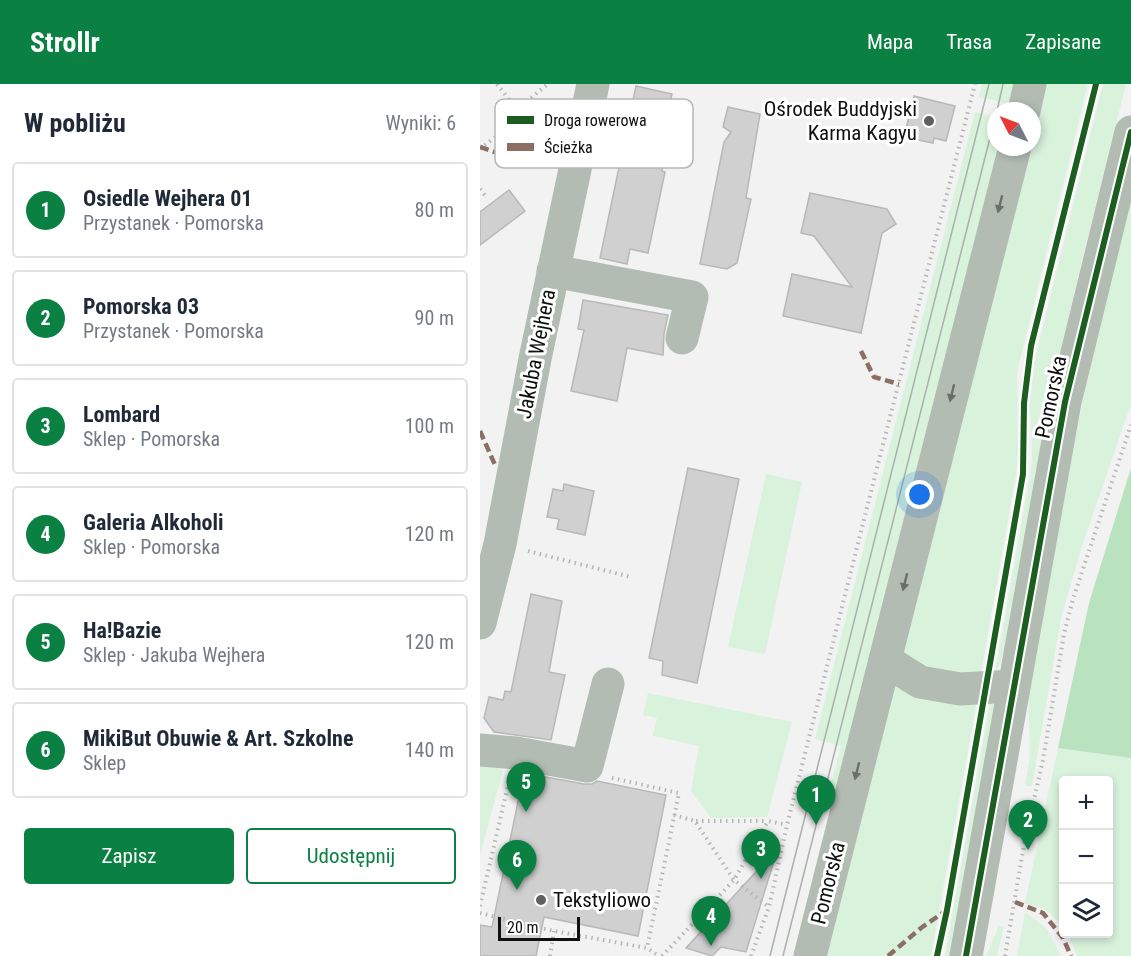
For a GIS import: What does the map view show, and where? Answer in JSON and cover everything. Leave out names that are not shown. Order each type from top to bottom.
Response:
[{"type":"street","name":"Jakuba Wejhera","points":[[590,99],[593,84]]},
{"type":"street","points":[[1026,102],[1030,84]]},
{"type":"street","name":"Pomorska","points":[[966,956],[1065,402],[1131,132]]},
{"type":"street","name":"Pomorska","points":[[810,956],[1012,156]]},
{"type":"street","name":"Jakuba Wejhera","points":[[480,624],[500,544],[575,168]]},
{"type":"street","points":[[553,271],[692,297],[682,338]]},
{"type":"street","points":[[885,660],[921,682],[960,689],[1014,686]]},
{"type":"street","points":[[480,750],[516,753],[587,766],[608,684]]},
{"type":"path","points":[[497,84],[509,99]]},
{"type":"path","points":[[530,99],[548,84]]},
{"type":"path","points":[[751,956],[769,907],[787,825],[975,84]]},
{"type":"path","points":[[480,149],[495,137]]},
{"type":"path","points":[[480,189],[487,198]]},
{"type":"path","points":[[1005,956],[1067,622],[1131,425]]},
{"type":"path","points":[[500,544],[631,578]]},
{"type":"path","points":[[480,906],[516,753]]},
{"type":"path","points":[[587,766],[598,775],[679,793],[647,948]]},
{"type":"path","points":[[674,815],[695,821],[768,821],[787,825]]},
{"type":"path","points":[[695,821],[734,880],[769,907]]},
{"type":"path","points":[[480,913],[554,931],[647,948],[658,956],[734,880],[768,821]]},
{"type":"path","points":[[551,955],[554,931]]},
{"type":"green space","points":[[982,84],[1018,84],[1008,102],[979,97]]},
{"type":"green space","points":[[1044,84],[1088,84],[1017,372],[1016,474],[980,678],[928,672],[904,653],[904,630],[1026,156],[1041,156],[1040,102]]},
{"type":"green space","points":[[1103,84],[1126,84],[1051,392],[1004,651],[995,673],[1030,475],[1032,457],[1030,403],[1035,359]]},
{"type":"green space","points":[[975,112],[987,115],[987,156],[1000,156],[837,802],[827,800],[841,746],[815,739]]},
{"type":"green space","points":[[1131,189],[1131,404],[1082,546],[1061,618],[1032,786],[1025,786],[1030,756],[1028,687],[1073,448]]},
{"type":"green space","points":[[1131,468],[1131,758],[1058,748],[1089,603]]},
{"type":"green space","points":[[766,474],[802,482],[765,654],[728,647]]},
{"type":"green space","points":[[893,679],[977,700],[931,956],[824,956]]},
{"type":"green space","points":[[648,693],[792,722],[767,817],[711,818],[691,791],[699,746],[653,736],[657,718],[643,715]]},
{"type":"green space","points":[[990,702],[995,703],[950,956],[945,956]]},
{"type":"green space","points":[[1058,748],[1131,758],[1131,956],[1077,956],[1070,938],[1113,938],[1113,776],[1059,776],[1059,922],[1046,910],[1025,903]]},
{"type":"green space","points":[[480,763],[503,770],[480,855]]},
{"type":"green space","points":[[1025,912],[1047,929],[1061,956],[1017,956]]},
{"type":"green space","points":[[999,926],[1004,926],[997,956],[986,956]]},
{"type":"building","points":[[636,86],[672,94],[671,99],[633,99]]},
{"type":"building","points":[[914,96],[955,106],[946,141],[934,138],[933,143],[904,137]]},
{"type":"building","points":[[728,107],[760,114],[746,198],[751,199],[737,263],[727,269],[700,264],[724,142],[731,132],[723,127]]},
{"type":"building","points":[[619,168],[662,168],[662,171],[665,172],[648,253],[630,249],[627,264],[600,258]]},
{"type":"building","points":[[509,190],[525,211],[480,245],[480,212]]},
{"type":"building","points":[[810,193],[887,209],[896,224],[882,233],[861,333],[783,316],[792,274],[852,287],[814,236],[801,233]]},
{"type":"building","points":[[583,300],[668,315],[663,355],[627,348],[617,401],[571,391],[584,330],[578,329]]},
{"type":"building","points":[[688,468],[739,479],[697,683],[662,675],[663,661],[649,658]]},
{"type":"building","points":[[564,484],[594,491],[585,535],[557,529],[559,519],[547,517],[553,489],[563,491]]},
{"type":"building","points":[[531,594],[562,601],[549,672],[565,675],[551,740],[494,732],[484,718],[489,697],[503,700],[505,691],[511,692]]},
{"type":"building","points":[[524,773],[584,784],[597,781],[666,795],[638,936],[544,917],[536,956],[480,956],[480,925],[492,927]]},
{"type":"building","points":[[778,848],[746,952],[721,947],[712,956],[686,948]]},
{"type":"tram line","points":[[770,956],[989,84]]},
{"type":"tram line","points":[[999,102],[1003,84]]},
{"type":"tram line","points":[[783,956],[987,150]]},
{"type":"marked path","points":[[480,147],[495,152]]},
{"type":"marked path","points":[[861,351],[874,377],[899,384]]},
{"type":"marked path","points":[[480,431],[495,465]]},
{"type":"marked path","points":[[1015,902],[1043,913],[1063,938],[1071,956]]},
{"type":"marked path","points":[[888,956],[947,910]]},
{"type":"cycle path","points":[[937,956],[1023,474],[1024,403],[1031,346],[1096,84]]},
{"type":"cycle path","points":[[966,956],[1065,402],[1131,132]]},
{"type":"place","name":"Ośrodek Buddyjski Karma Kagyu","points":[[929,121]]},
{"type":"place","name":"Ha!Bazie","points":[[526,812]]},
{"type":"place","name":"Osiedle Wejhera 01","points":[[816,825]]},
{"type":"place","name":"Pomorska 03","points":[[1028,850]]},
{"type":"place","name":"Lombard","points":[[761,879]]},
{"type":"place","name":"MikiBut Obuwie & Art. Szkolne","points":[[517,890]]},
{"type":"place","name":"Tekstyliowo","points":[[541,900]]},
{"type":"place","name":"Galeria Alkoholi","points":[[711,946]]}]
